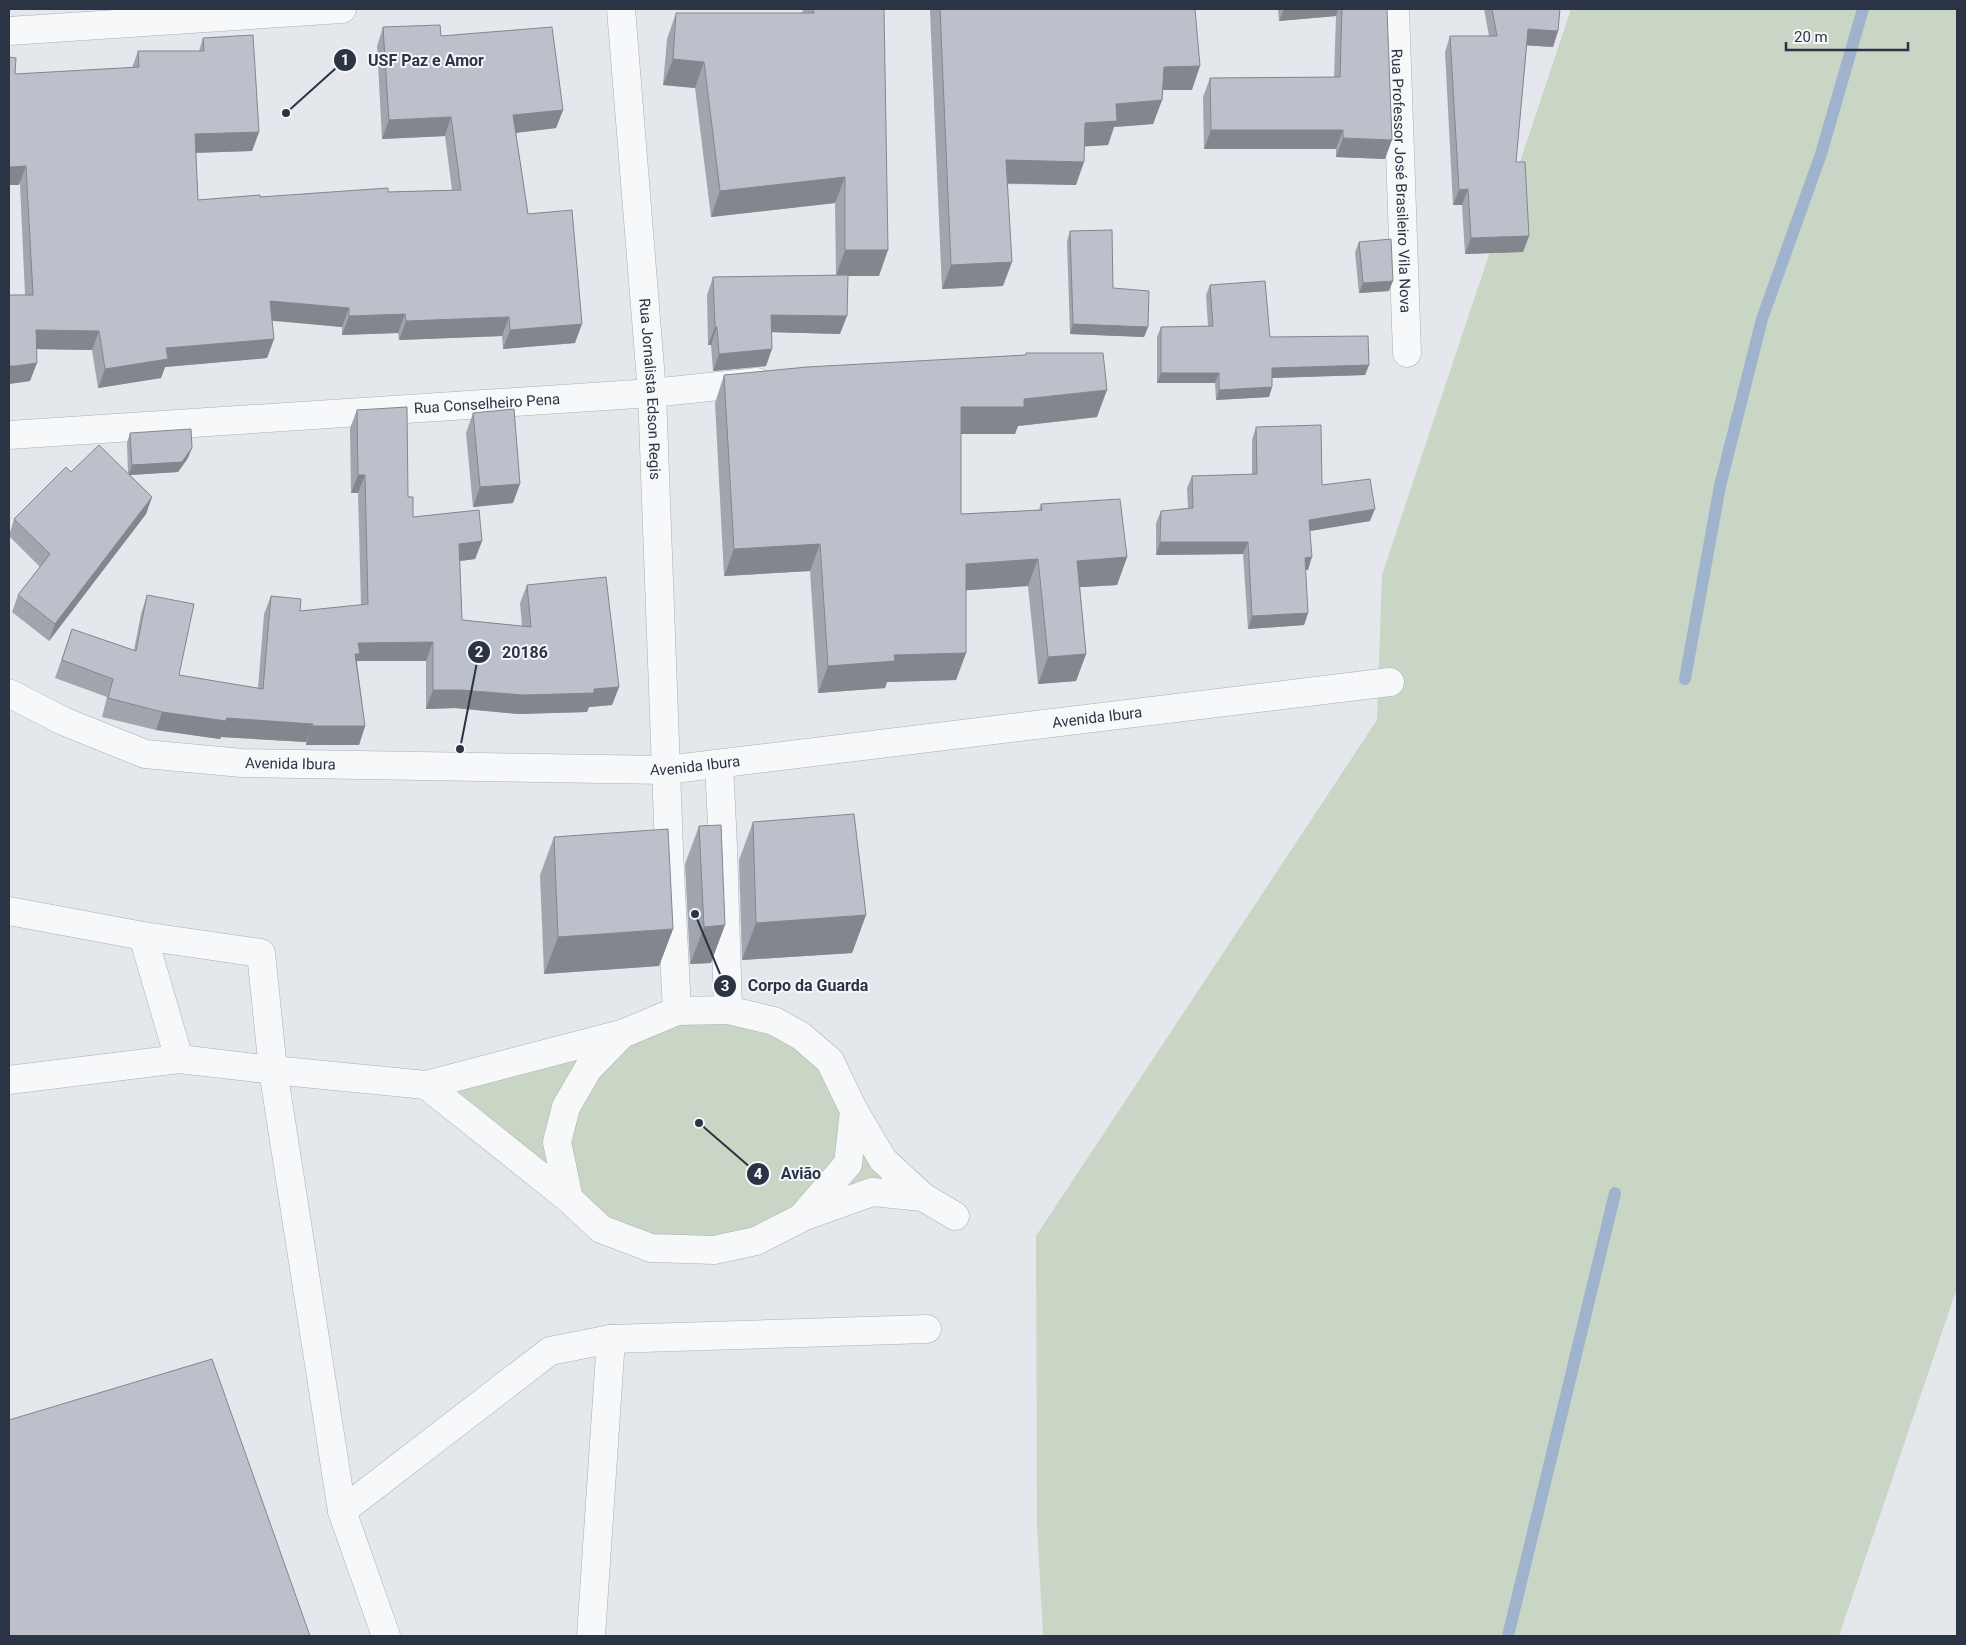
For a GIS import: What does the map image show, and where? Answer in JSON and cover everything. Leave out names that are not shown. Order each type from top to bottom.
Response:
[{"type":"street","points":[[9,31],[342,9]]},
{"type":"street","name":"Rua Jornalista Edson Regis","points":[[621,9],[652,393],[677,1011]]},
{"type":"street","name":"Rua Professor José Brasileiro Vila Nova","points":[[1396,9],[1408,353]]},
{"type":"street","name":"Rua Conselheiro Pena","points":[[9,434],[652,393],[779,380]]},
{"type":"street","name":"Avenida Ibura","points":[[9,693],[63,721],[145,754],[242,763],[666,770],[1390,682]]},
{"type":"street","points":[[719,764],[724,846],[728,1010]]},
{"type":"street","points":[[9,911],[143,936],[261,953],[274,1070],[342,1512],[386,1636]]},
{"type":"street","points":[[143,936],[180,1058]]},
{"type":"street","points":[[9,1080],[180,1058],[274,1070],[426,1085],[622,1034],[677,1011],[728,1010],[774,1021],[801,1036],[830,1061],[854,1111],[883,1160],[923,1197],[955,1216]]},
{"type":"street","points":[[569,1199],[557,1142],[566,1106],[588,1069],[622,1034]]},
{"type":"street","points":[[426,1085],[569,1199],[601,1229],[651,1248],[714,1250],[756,1241],[801,1218],[872,1192],[923,1197]]},
{"type":"street","points":[[801,1218],[848,1164],[854,1111]]},
{"type":"street","points":[[342,1512],[550,1351],[610,1339],[927,1330]]},
{"type":"street","points":[[591,1636],[610,1339]]},
{"type":"green space","points":[[1571,9],[1957,9],[1957,1288],[1839,1636],[1043,1636],[1037,1525],[1036,1236],[1377,720],[1382,575]]},
{"type":"green space","points":[[677,1011],[801,1036],[923,1197],[872,1192],[756,1241],[651,1248],[426,1085]]},
{"type":"building","points":[[813,9],[884,9],[888,250],[845,250],[845,177],[720,191],[704,62],[673,59],[676,13],[814,13]]},
{"type":"building","points":[[940,9],[1195,9],[1200,66],[1164,67],[1162,100],[1116,104],[1117,121],[1085,123],[1084,162],[1006,160],[1012,262],[951,265]]},
{"type":"building","points":[[1342,9],[1387,9],[1392,140],[1343,138],[1343,130],[1211,130],[1210,78],[1340,77]]},
{"type":"building","points":[[1492,9],[1560,9],[1558,31],[1528,29],[1516,162],[1525,162],[1529,236],[1471,238],[1468,189],[1459,190],[1450,36],[1497,36]]},
{"type":"building","points":[[440,25],[441,36],[552,27],[563,110],[513,115],[528,214],[572,210],[582,324],[510,330],[509,317],[406,321],[405,314],[349,316],[349,308],[270,301],[274,339],[166,348],[168,359],[105,369],[99,331],[36,330],[37,363],[9,366],[9,295],[33,295],[26,166],[9,167],[9,57],[16,58],[15,74],[139,67],[138,51],[204,51],[203,38],[253,35],[259,132],[195,134],[198,200],[388,188],[388,192],[461,190],[451,117],[389,120],[383,27]]},
{"type":"building","points":[[1112,230],[1113,288],[1149,291],[1148,327],[1073,324],[1070,231]]},
{"type":"building","points":[[1391,239],[1393,281],[1363,283],[1359,242]]},
{"type":"building","points":[[848,275],[847,316],[771,315],[772,349],[719,354],[717,327],[715,327],[713,277]]},
{"type":"building","points":[[1265,281],[1270,337],[1368,336],[1369,365],[1272,368],[1272,387],[1219,390],[1219,373],[1161,373],[1161,327],[1213,326],[1210,285]]},
{"type":"building","points":[[1026,353],[1103,353],[1107,390],[1024,399],[1024,407],[961,407],[961,514],[1042,510],[1041,504],[1120,499],[1127,557],[1077,561],[1086,654],[1048,657],[1038,559],[966,564],[966,653],[894,655],[895,661],[828,666],[820,544],[734,549],[724,375],[807,367],[1026,355]]},
{"type":"building","points":[[407,407],[408,497],[413,497],[413,517],[479,510],[482,541],[459,544],[462,620],[531,627],[527,585],[606,577],[619,687],[594,689],[594,693],[524,695],[461,690],[433,690],[433,642],[358,643],[360,654],[355,654],[365,726],[312,726],[313,724],[227,718],[226,721],[162,712],[108,698],[113,679],[62,660],[72,629],[136,651],[147,595],[194,604],[179,675],[263,689],[271,596],[301,599],[300,611],[368,604],[365,475],[358,475],[357,410]]},
{"type":"building","points":[[514,409],[520,484],[480,487],[473,413]]},
{"type":"building","points":[[1321,425],[1322,485],[1370,479],[1375,509],[1309,520],[1312,557],[1305,558],[1308,613],[1252,616],[1248,542],[1160,542],[1161,511],[1193,508],[1192,476],[1257,474],[1256,427]]},
{"type":"building","points":[[191,429],[192,448],[182,462],[132,465],[130,433]]},
{"type":"building","points":[[99,445],[152,497],[55,624],[18,595],[50,554],[14,519],[66,467],[71,472]]},
{"type":"building","points":[[854,814],[866,915],[756,923],[753,822]]},
{"type":"building","points":[[721,825],[725,925],[704,927],[699,826]]},
{"type":"building","points":[[668,829],[673,929],[558,937],[554,837]]},
{"type":"building","points":[[212,1359],[310,1636],[9,1636],[9,1420]]},
{"type":"waterway","points":[[1685,679],[1720,486],[1762,319],[1821,154],[1863,9]]},
{"type":"waterway","points":[[1508,1636],[1615,1193]]},
{"type":"place","name":"USF Paz e Amor","points":[[286,113]]},
{"type":"place","name":"20186","points":[[460,749]]},
{"type":"place","name":"Corpo da Guarda","points":[[695,914]]},
{"type":"place","name":"Avião","points":[[699,1123]]}]
